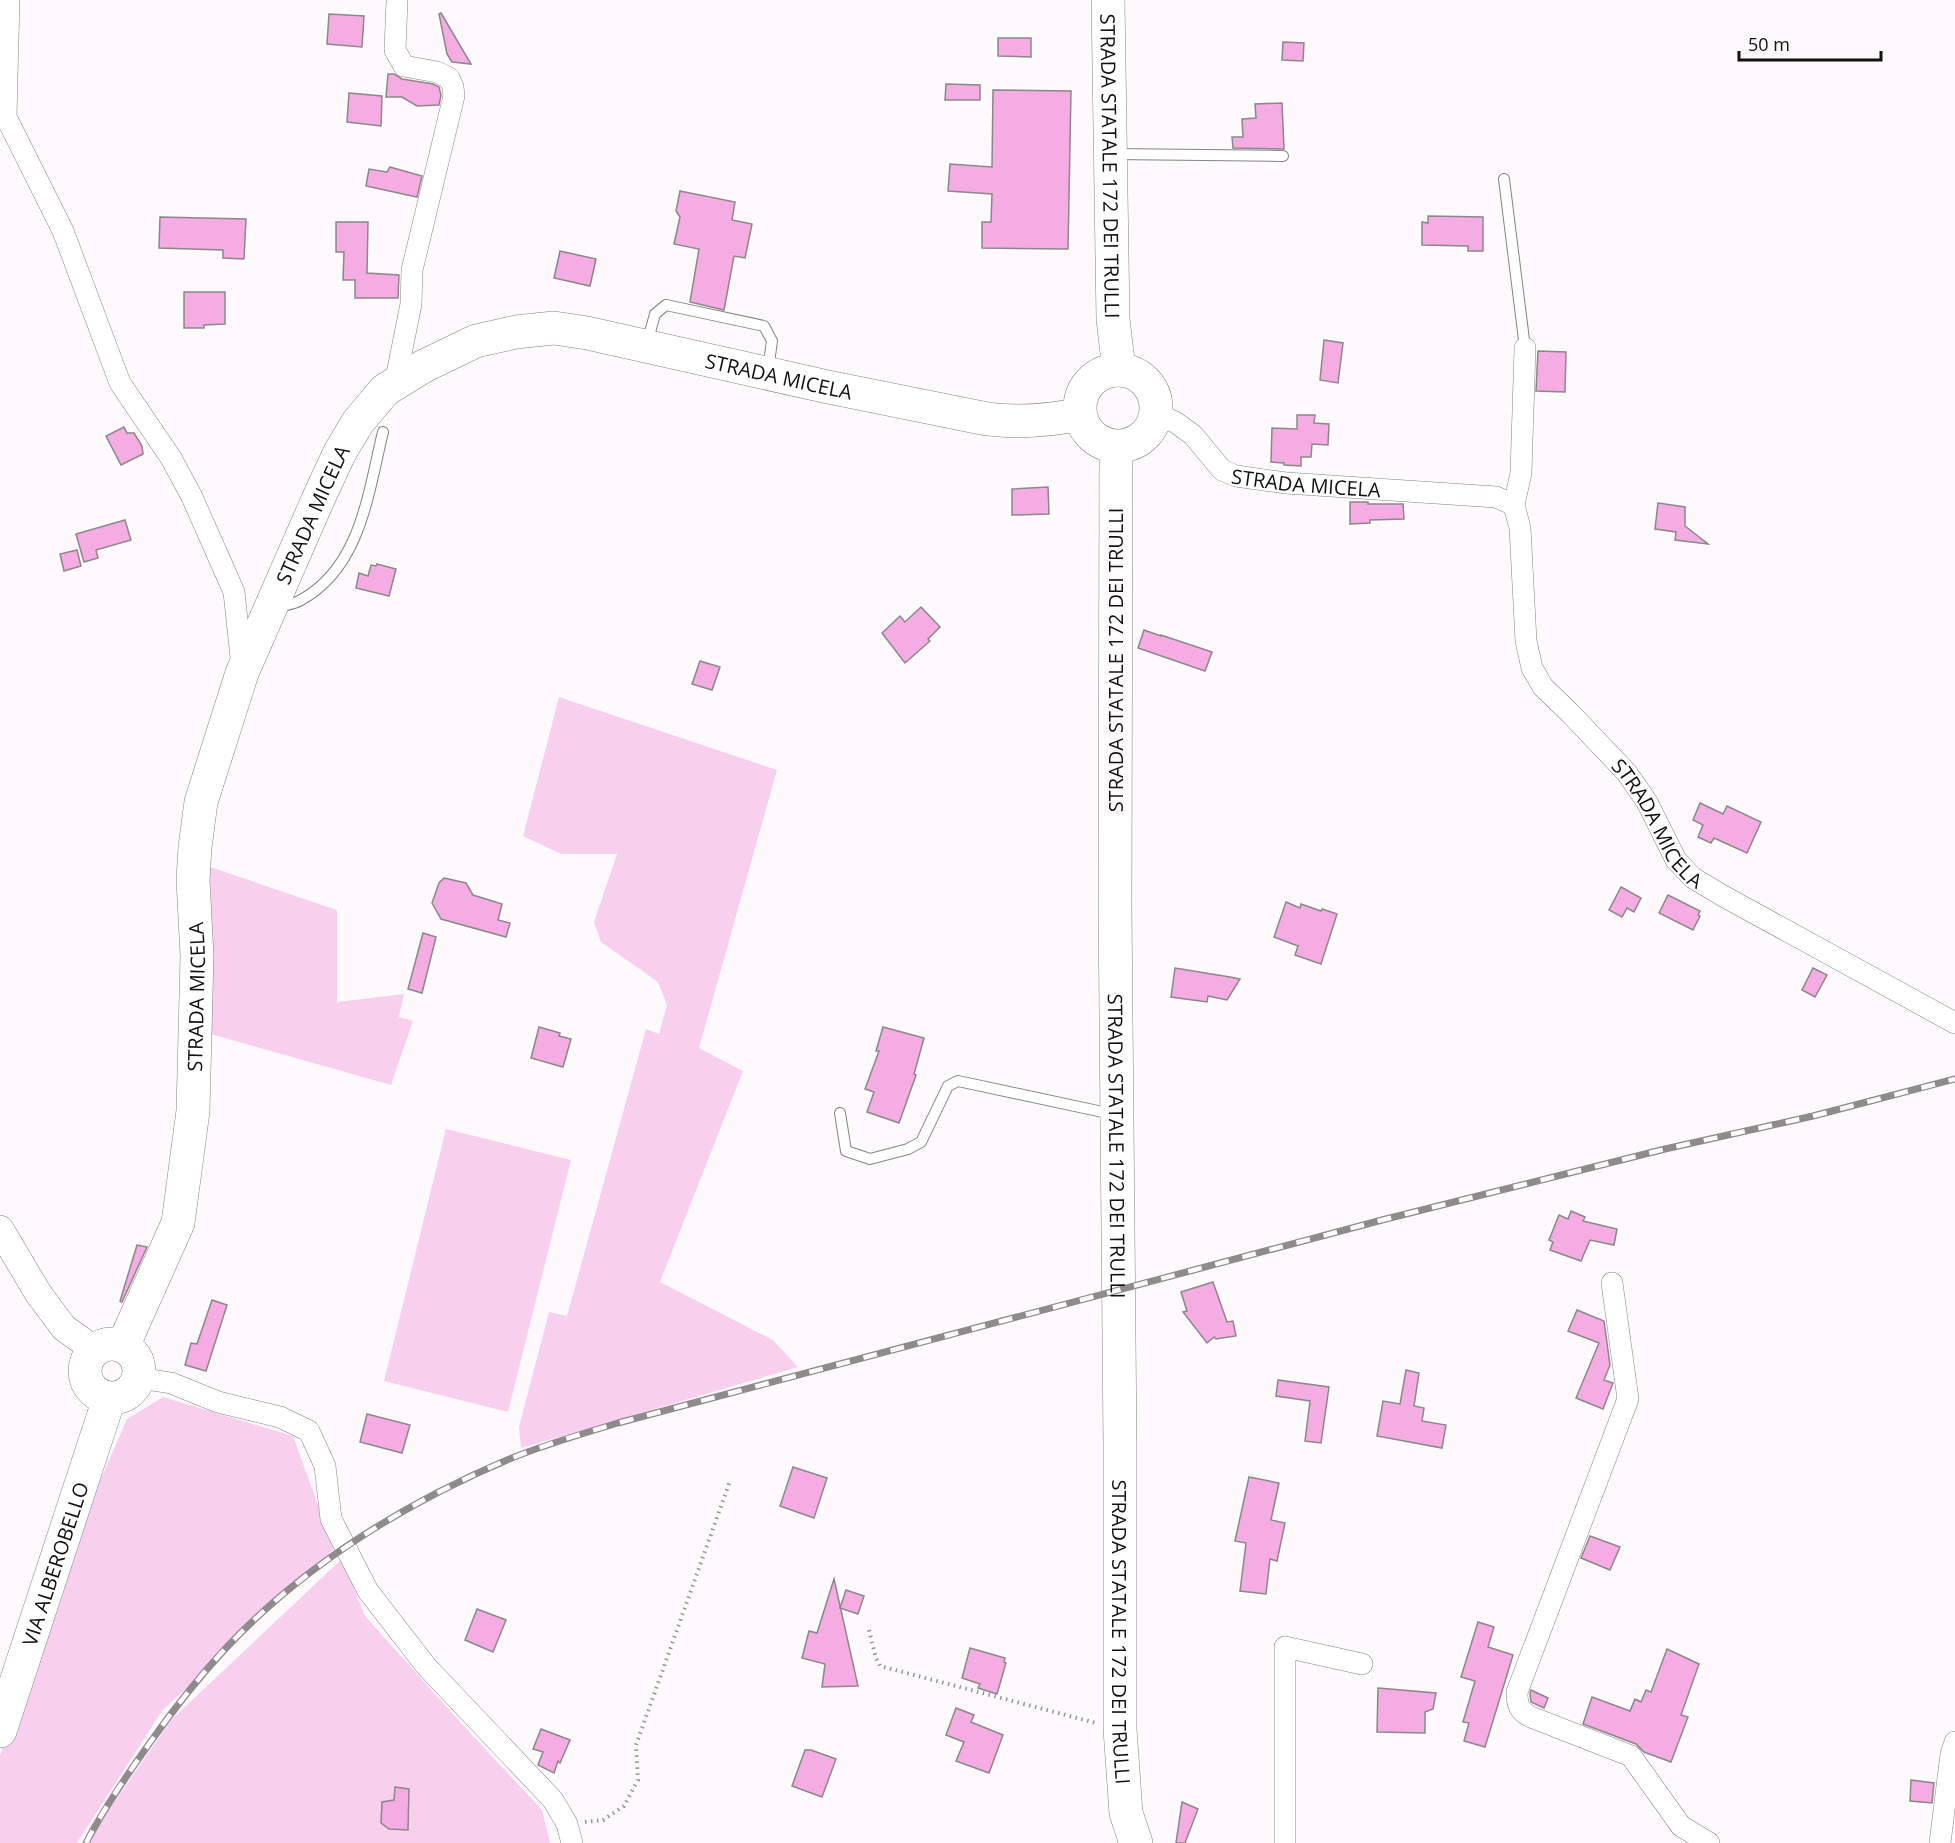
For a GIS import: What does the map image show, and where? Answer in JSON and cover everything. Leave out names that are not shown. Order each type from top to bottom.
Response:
[{"type":"main road","name":"STRADA STATALE 172 DEI TRULLI","points":[[1108,0],[1113,319],[1119,370]]},
{"type":"main road","name":"STRADA MICELA","points":[[109,1348],[178,1223],[193,1111],[197,956],[193,880],[201,802],[243,673],[340,452],[358,422],[385,390],[424,366],[476,341],[516,332],[554,328],[587,333],[987,419],[1013,422],[1039,421],[1080,414]]},
{"type":"main road","points":[[1119,370],[1143,379],[1151,389],[1156,414],[1146,434],[1137,441],[1116,447],[1103,444],[1092,436],[1084,426],[1080,414],[1080,403],[1089,383],[1108,371],[1119,370]]},
{"type":"main road","name":"STRADA STATALE 172 DEI TRULLI","points":[[1116,447],[1116,1115],[1120,1444],[1120,1729],[1126,1813],[1136,1843]]},
{"type":"main road","points":[[109,1348],[129,1350],[138,1362],[139,1378],[125,1396],[109,1399],[100,1396],[87,1384],[84,1375],[85,1365],[88,1357],[109,1348]]},
{"type":"main road","name":"VIA ALBEROBELLO","points":[[0,1731],[109,1399]]},
{"type":"street","points":[[9,0],[6,117],[63,231],[120,383],[171,458],[192,497],[234,592],[243,673]]},
{"type":"street","points":[[395,384],[411,304],[412,270],[454,96],[450,78],[442,74],[404,66],[395,50],[397,0]]},
{"type":"street","name":"STRADA MICELA","points":[[1525,348],[1521,473],[1514,505],[1520,528],[1526,641],[1532,668],[1543,687],[1627,773],[1647,802],[1676,860],[1694,878],[1955,1023]]},
{"type":"street","name":"STRADA MICELA","points":[[1156,414],[1175,422],[1193,435],[1222,470],[1236,476],[1286,483],[1496,497],[1514,505]]},
{"type":"street","points":[[0,1229],[38,1293],[64,1328],[109,1348]]},
{"type":"street","points":[[1612,1283],[1628,1399],[1517,1692],[1517,1703],[1522,1713],[1631,1756],[1681,1827],[1709,1843]]},
{"type":"street","points":[[139,1378],[171,1383],[218,1402],[280,1417],[309,1431],[325,1466],[332,1519],[368,1591],[426,1666],[553,1800],[569,1833]]},
{"type":"street","points":[[1285,1843],[1286,1647],[1362,1664]]},
{"type":"street","points":[[1940,1843],[1951,1754],[1955,1742]]},
{"type":"lane","points":[[1109,154],[1283,156]]},
{"type":"lane","points":[[1504,179],[1525,348]]},
{"type":"lane","points":[[646,346],[655,314],[666,305],[764,326],[772,341],[767,373]]},
{"type":"lane","points":[[270,610],[300,601],[326,582],[347,555],[361,525],[383,432]]},
{"type":"lane","points":[[840,1113],[846,1151],[870,1159],[908,1149],[921,1142],[948,1086],[958,1081],[1116,1115]]},
{"type":"path","points":[[569,1833],[603,1820],[624,1806],[638,1780],[636,1745],[730,1481]]},
{"type":"path","points":[[869,1630],[880,1666],[1120,1729]]},
{"type":"shaded area","points":[[559,697],[777,770],[699,1048],[743,1071],[660,1282],[773,1340],[798,1367],[521,1448],[519,1427],[549,1312],[567,1316],[646,1029],[659,1034],[667,1005],[658,982],[601,942],[594,922],[617,854],[561,854],[523,836]]},
{"type":"shaded area","points":[[204,865],[337,910],[337,1002],[404,994],[399,1017],[413,1021],[391,1085],[207,1033]]},
{"type":"shaded area","points":[[446,1129],[571,1160],[508,1412],[384,1381]]},
{"type":"shaded area","points":[[163,1397],[293,1436],[334,1549],[162,1711],[77,1843],[0,1843],[0,1755],[65,1561],[127,1419]]},
{"type":"shaded area","points":[[342,1559],[365,1616],[542,1810],[550,1843],[90,1843],[99,1824],[172,1719]]},
{"type":"building","points":[[441,13],[471,64],[452,62],[447,54],[439,14]]},
{"type":"building","points":[[329,14],[364,16],[362,47],[327,44]]},
{"type":"building","points":[[998,38],[1031,38],[1031,57],[998,56]]},
{"type":"building","points":[[1283,42],[1304,43],[1303,61],[1282,60]]},
{"type":"building","points":[[388,74],[439,87],[441,95],[439,105],[417,106],[402,97],[386,97]]},
{"type":"building","points":[[946,84],[980,85],[980,100],[945,100]]},
{"type":"building","points":[[993,90],[1071,91],[1068,249],[982,248],[982,222],[991,222],[992,194],[948,191],[950,164],[992,167]]},
{"type":"building","points":[[349,93],[382,96],[381,126],[347,122]]},
{"type":"building","points":[[1282,103],[1284,149],[1233,148],[1232,137],[1243,137],[1242,119],[1256,118],[1255,104]]},
{"type":"building","points":[[390,167],[422,176],[417,197],[366,186],[369,169],[387,172]]},
{"type":"building","points":[[680,191],[735,202],[732,220],[752,224],[745,258],[734,256],[724,310],[690,302],[699,249],[674,244],[680,217],[676,211]]},
{"type":"building","points":[[1428,216],[1483,217],[1483,251],[1468,251],[1468,246],[1422,245],[1422,222],[1428,223]]},
{"type":"building","points":[[160,217],[246,219],[244,259],[223,258],[223,250],[159,248]]},
{"type":"building","points":[[336,222],[368,222],[367,273],[399,275],[398,298],[355,298],[355,280],[343,280],[344,252],[336,252]]},
{"type":"building","points":[[560,251],[596,259],[590,286],[554,278]]},
{"type":"building","points":[[184,292],[225,292],[225,324],[204,325],[204,328],[184,328]]},
{"type":"building","points":[[1324,340],[1343,343],[1338,383],[1320,380]]},
{"type":"building","points":[[1538,351],[1566,352],[1565,392],[1536,391]]},
{"type":"building","points":[[1297,415],[1315,415],[1314,423],[1329,424],[1328,445],[1312,444],[1311,457],[1301,457],[1301,466],[1271,462],[1272,428],[1297,429]]},
{"type":"building","points":[[124,427],[127,433],[134,433],[142,446],[143,454],[121,465],[106,436]]},
{"type":"building","points":[[1048,487],[1049,514],[1012,515],[1012,489]]},
{"type":"building","points":[[1350,502],[1403,504],[1404,519],[1370,520],[1370,523],[1350,524]]},
{"type":"building","points":[[1658,503],[1685,507],[1685,526],[1708,544],[1675,540],[1676,532],[1655,529]]},
{"type":"building","points":[[125,520],[131,540],[96,550],[98,558],[84,562],[76,534]]},
{"type":"building","points":[[77,550],[81,566],[64,571],[60,554]]},
{"type":"building","points":[[377,564],[396,569],[389,596],[356,588],[359,573],[368,576],[371,565],[376,566]]},
{"type":"building","points":[[921,607],[940,627],[928,639],[930,641],[905,663],[882,633],[900,616],[905,622]]},
{"type":"building","points":[[1144,630],[1212,652],[1205,671],[1138,648]]},
{"type":"building","points":[[700,661],[720,667],[712,690],[692,684]]},
{"type":"building","points":[[1700,803],[1723,814],[1727,806],[1761,822],[1747,853],[1714,838],[1711,843],[1698,837],[1703,825],[1693,820]]},
{"type":"building","points":[[444,878],[466,883],[473,895],[502,904],[498,920],[510,923],[506,937],[441,919],[432,903],[439,883]]},
{"type":"building","points":[[1621,887],[1641,898],[1634,912],[1627,908],[1622,917],[1609,910]]},
{"type":"building","points":[[1668,895],[1700,911],[1693,930],[1659,913]]},
{"type":"building","points":[[1286,902],[1300,908],[1301,904],[1337,914],[1321,964],[1295,955],[1298,946],[1274,937]]},
{"type":"building","points":[[423,933],[436,937],[422,993],[408,989]]},
{"type":"building","points":[[1175,968],[1240,979],[1227,1000],[1208,996],[1207,1002],[1171,997]]},
{"type":"building","points":[[1813,968],[1827,975],[1815,997],[1802,990]]},
{"type":"building","points":[[539,1027],[571,1039],[563,1067],[531,1058]]},
{"type":"building","points":[[883,1027],[924,1038],[914,1074],[916,1075],[899,1123],[867,1112],[874,1092],[865,1089],[879,1051],[876,1051]]},
{"type":"building","points":[[1571,1211],[1585,1217],[1583,1221],[1617,1229],[1614,1245],[1590,1240],[1581,1261],[1550,1250],[1553,1242],[1549,1240],[1559,1215],[1568,1219]]},
{"type":"building","points":[[137,1245],[147,1247],[122,1302],[120,1301]]},
{"type":"building","points":[[1213,1282],[1227,1322],[1233,1321],[1236,1336],[1216,1339],[1214,1337],[1207,1343],[1183,1312],[1187,1311],[1181,1292]]},
{"type":"building","points":[[212,1300],[227,1305],[206,1371],[185,1365],[191,1343],[197,1344]]},
{"type":"building","points":[[1577,1310],[1604,1321],[1610,1365],[1604,1380],[1613,1383],[1603,1409],[1576,1398],[1599,1343],[1568,1331]]},
{"type":"building","points":[[1406,1370],[1419,1373],[1414,1406],[1424,1408],[1422,1421],[1446,1425],[1442,1448],[1377,1436],[1383,1401],[1400,1404]]},
{"type":"building","points":[[1278,1380],[1329,1387],[1321,1443],[1305,1441],[1310,1401],[1276,1396]]},
{"type":"building","points":[[367,1414],[410,1425],[402,1453],[360,1442]]},
{"type":"building","points":[[793,1467],[827,1478],[814,1518],[780,1506]]},
{"type":"building","points":[[1249,1477],[1279,1483],[1271,1520],[1285,1523],[1277,1561],[1270,1559],[1266,1594],[1240,1591],[1246,1543],[1235,1541]]},
{"type":"building","points":[[1590,1536],[1620,1547],[1610,1570],[1581,1558]]},
{"type":"building","points":[[834,1579],[858,1686],[822,1687],[825,1664],[802,1658],[809,1631],[817,1633]]},
{"type":"building","points":[[846,1590],[864,1596],[858,1614],[840,1608]]},
{"type":"building","points":[[477,1609],[506,1620],[493,1652],[465,1640]]},
{"type":"building","points":[[1478,1622],[1494,1627],[1488,1647],[1513,1655],[1485,1747],[1464,1741],[1469,1723],[1463,1722],[1475,1681],[1461,1677]]},
{"type":"building","points":[[970,1648],[1005,1658],[1006,1663],[997,1694],[978,1688],[980,1684],[962,1678]]},
{"type":"building","points":[[1667,1649],[1699,1664],[1681,1715],[1688,1717],[1671,1762],[1644,1752],[1636,1744],[1583,1724],[1592,1697],[1630,1711],[1635,1699],[1641,1702],[1646,1690],[1651,1692]]},
{"type":"building","points":[[1378,1688],[1436,1693],[1433,1709],[1425,1712],[1425,1733],[1377,1732]]},
{"type":"building","points":[[1531,1690],[1548,1698],[1544,1708],[1531,1702]]},
{"type":"building","points":[[956,1708],[974,1715],[971,1722],[1003,1735],[989,1773],[956,1761],[964,1742],[946,1735]]},
{"type":"building","points":[[541,1729],[570,1740],[554,1773],[538,1765],[543,1752],[533,1749]]},
{"type":"building","points":[[805,1750],[836,1759],[822,1797],[792,1786]]},
{"type":"building","points":[[1911,1780],[1934,1783],[1932,1803],[1910,1801]]},
{"type":"building","points":[[395,1787],[409,1789],[408,1830],[389,1829],[381,1823],[382,1802],[394,1800]]},
{"type":"building","points":[[1182,1802],[1198,1809],[1185,1843],[1176,1843]]},
{"type":"railway","points":[[86,1843],[116,1792],[167,1719],[216,1659],[256,1618],[322,1564],[393,1517],[430,1496],[507,1460],[618,1423],[1382,1220],[1665,1149],[1813,1116],[1955,1079]]}]
